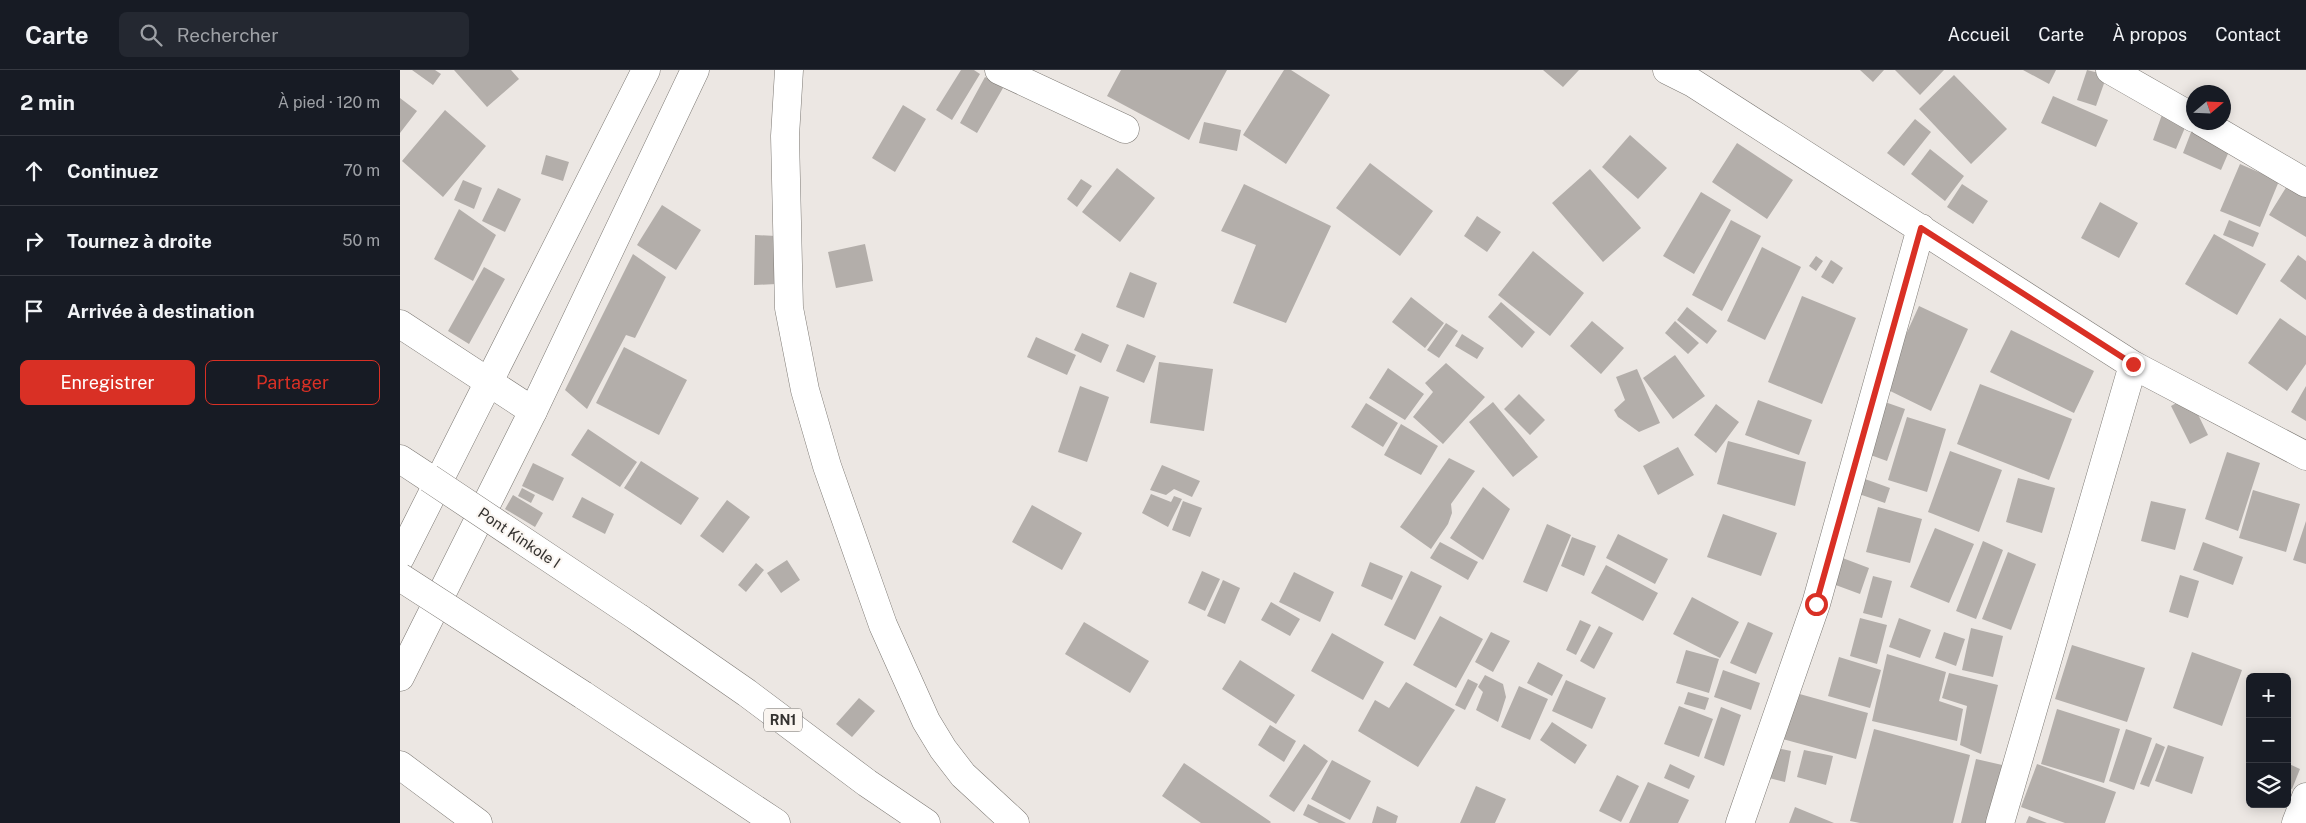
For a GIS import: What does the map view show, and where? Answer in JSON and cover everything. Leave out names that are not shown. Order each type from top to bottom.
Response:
[{"type":"main road","points":[[400,558],[490,384],[646,70]]},
{"type":"main road","points":[[400,677],[533,411],[695,70]]},
{"type":"main road","points":[[789,70],[785,136],[790,308],[805,390],[827,466],[883,625],[926,720],[943,749],[963,775],[1015,823]]},
{"type":"main road","points":[[1000,70],[1124,129]]},
{"type":"main road","points":[[1667,70],[1693,83],[2133,364],[2306,456]]},
{"type":"main road","points":[[2110,70],[2186,113]]},
{"type":"main road","points":[[2216,130],[2306,183]]},
{"type":"main road","points":[[1740,823],[1816,604],[1921,228]]},
{"type":"main road","points":[[400,324],[533,411]]},
{"type":"main road","points":[[2000,823],[2133,364]]},
{"type":"main road","name":"Pont Kinkole I","points":[[400,459],[639,618],[747,693],[867,783],[926,823]]},
{"type":"main road","points":[[400,577],[776,823]]},
{"type":"main road","points":[[400,765],[478,823]]},
{"type":"main road","points":[[2296,823],[2306,797]]},
{"type":"building","points":[[412,70],[435,70],[441,74],[433,85]]},
{"type":"building","points":[[454,70],[511,70],[519,79],[487,107]]},
{"type":"building","points":[[961,70],[974,70],[980,74],[952,120],[936,110]]},
{"type":"building","points":[[1121,70],[1227,70],[1189,140],[1107,96]]},
{"type":"building","points":[[1284,70],[1291,70],[1330,95],[1286,164],[1243,135]]},
{"type":"building","points":[[1543,70],[1579,70],[1563,87]]},
{"type":"building","points":[[1860,70],[1884,70],[1873,82]]},
{"type":"building","points":[[1895,70],[1944,70],[1920,95]]},
{"type":"building","points":[[2023,70],[2056,70],[2049,84]]},
{"type":"building","points":[[2087,70],[2107,75],[2096,106],[2077,100]]},
{"type":"building","points":[[1954,75],[2007,129],[1971,164],[1919,109]]},
{"type":"building","points":[[985,77],[1003,88],[977,133],[960,123]]},
{"type":"building","points":[[2053,96],[2108,120],[2096,147],[2041,123]]},
{"type":"building","points":[[400,98],[417,111],[400,133]]},
{"type":"building","points":[[903,105],[926,119],[895,172],[872,158]]},
{"type":"building","points":[[2165,106],[2186,116],[2186,125],[2176,149],[2153,140]]},
{"type":"building","points":[[445,110],[486,146],[443,197],[402,161]]},
{"type":"building","points":[[1915,119],[1931,132],[1904,166],[1887,153]]},
{"type":"building","points":[[1204,122],[1241,130],[1237,151],[1199,143]]},
{"type":"building","points":[[2192,130],[2210,130],[2233,142],[2221,170],[2183,153]]},
{"type":"building","points":[[1630,135],[1667,168],[1638,199],[1602,167]]},
{"type":"building","points":[[1737,143],[1793,180],[1767,219],[1712,182]]},
{"type":"building","points":[[1930,149],[1964,176],[1945,201],[1911,174]]},
{"type":"building","points":[[546,155],[569,162],[563,181],[541,174]]},
{"type":"building","points":[[1370,163],[1433,211],[1400,256],[1336,208]]},
{"type":"building","points":[[2240,164],[2279,181],[2260,227],[2220,211]]},
{"type":"building","points":[[1117,168],[1155,198],[1120,242],[1082,212]]},
{"type":"building","points":[[1590,169],[1641,228],[1603,262],[1552,203]]},
{"type":"building","points":[[1081,179],[1092,186],[1077,207],[1067,199]]},
{"type":"building","points":[[463,180],[482,188],[474,209],[454,200]]},
{"type":"building","points":[[2290,181],[2306,191],[2306,237],[2269,215]]},
{"type":"building","points":[[1244,184],[1331,226],[1286,323],[1233,303],[1256,245],[1221,231]]},
{"type":"building","points":[[1962,184],[1988,201],[1973,224],[1947,207]]},
{"type":"building","points":[[498,188],[521,199],[505,232],[482,221]]},
{"type":"building","points":[[1701,192],[1731,210],[1694,274],[1663,256]]},
{"type":"building","points":[[2100,202],[2138,223],[2119,258],[2081,238]]},
{"type":"building","points":[[662,205],[701,230],[676,270],[637,245]]},
{"type":"building","points":[[459,209],[496,235],[473,281],[434,259]]},
{"type":"building","points":[[1477,216],[1501,232],[1487,252],[1464,236]]},
{"type":"building","points":[[1731,220],[1761,236],[1722,311],[1692,295]]},
{"type":"building","points":[[2229,220],[2259,233],[2253,247],[2223,235]]},
{"type":"building","points":[[2214,234],[2266,264],[2237,315],[2185,284]]},
{"type":"building","points":[[755,235],[776,236],[776,284],[754,285]]},
{"type":"building","points":[[865,244],[873,281],[836,288],[828,252]]},
{"type":"building","points":[[1762,247],[1801,267],[1765,340],[1727,321]]},
{"type":"building","points":[[1533,251],[1584,293],[1550,336],[1498,295]]},
{"type":"building","points":[[633,254],[666,277],[635,338],[626,335],[587,409],[565,390]]},
{"type":"building","points":[[2298,255],[2306,261],[2306,300],[2280,281]]},
{"type":"building","points":[[1816,256],[1823,261],[1816,271],[1809,266]]},
{"type":"building","points":[[1831,260],[1843,268],[1833,284],[1821,277]]},
{"type":"building","points":[[484,267],[505,279],[469,344],[448,331]]},
{"type":"building","points":[[1130,272],[1157,283],[1144,318],[1116,307]]},
{"type":"building","points":[[1802,296],[1856,318],[1822,404],[1768,382]]},
{"type":"building","points":[[1411,297],[1444,323],[1425,348],[1392,322]]},
{"type":"building","points":[[1501,302],[1535,332],[1522,348],[1488,317]]},
{"type":"building","points":[[1919,306],[1968,329],[1931,411],[1882,387]]},
{"type":"building","points":[[1687,307],[1717,331],[1707,344],[1677,320]]},
{"type":"building","points":[[2280,318],[2306,336],[2306,364],[2287,391],[2248,363]]},
{"type":"building","points":[[1592,321],[1624,348],[1601,374],[1570,346]]},
{"type":"building","points":[[1675,321],[1699,343],[1688,354],[1665,333]]},
{"type":"building","points":[[1446,323],[1458,331],[1439,358],[1427,350]]},
{"type":"building","points":[[2011,330],[2094,371],[2074,413],[1990,372]]},
{"type":"building","points":[[1082,333],[1109,345],[1101,363],[1074,350]]},
{"type":"building","points":[[1462,334],[1484,348],[1477,359],[1455,346]]},
{"type":"building","points":[[1036,337],[1076,355],[1067,375],[1027,357]]},
{"type":"building","points":[[1127,344],[1156,356],[1144,383],[1116,371]]},
{"type":"building","points":[[624,347],[687,380],[659,435],[596,403]]},
{"type":"building","points":[[1675,355],[1705,396],[1673,419],[1643,378]]},
{"type":"building","points":[[1159,362],[1213,369],[1204,431],[1150,423]]},
{"type":"building","points":[[1446,363],[1485,397],[1443,444],[1413,417],[1433,392],[1425,383]]},
{"type":"building","points":[[1388,368],[1424,394],[1405,420],[1369,398]]},
{"type":"building","points":[[1637,369],[1660,423],[1639,432],[1618,417],[1614,410],[1625,400],[1616,377]]},
{"type":"building","points":[[1980,384],[2072,419],[2049,480],[1957,444]]},
{"type":"building","points":[[1080,386],[1109,397],[1087,462],[1058,452]]},
{"type":"building","points":[[2306,386],[2306,421],[2291,412]]},
{"type":"building","points":[[1519,394],[1545,420],[1530,435],[1504,409]]},
{"type":"building","points":[[2189,396],[2208,435],[2190,444],[2171,406]]},
{"type":"building","points":[[1758,400],[1812,420],[1799,455],[1745,435]]},
{"type":"building","points":[[1882,401],[1905,409],[1887,461],[1865,453]]},
{"type":"building","points":[[1493,402],[1538,457],[1513,477],[1469,422]]},
{"type":"building","points":[[1366,403],[1398,423],[1383,447],[1351,427]]},
{"type":"building","points":[[1716,404],[1739,422],[1716,453],[1694,435]]},
{"type":"building","points":[[1907,417],[1946,429],[1927,492],[1888,480]]},
{"type":"building","points":[[1401,424],[1438,446],[1421,475],[1384,455]]},
{"type":"building","points":[[588,429],[637,462],[620,487],[571,455]]},
{"type":"building","points":[[1728,441],[1806,462],[1795,506],[1717,484]]},
{"type":"building","points":[[1678,447],[1694,475],[1658,495],[1643,466]]},
{"type":"building","points":[[1950,451],[2002,470],[1979,532],[1928,512]]},
{"type":"building","points":[[2227,452],[2260,463],[2238,531],[2205,519]]},
{"type":"building","points":[[1449,458],[1475,471],[1451,504],[1452,513],[1448,524],[1431,549],[1400,527]]},
{"type":"building","points":[[641,461],[699,498],[681,525],[624,488]]},
{"type":"building","points":[[533,463],[564,478],[553,501],[522,486]]},
{"type":"building","points":[[1162,465],[1200,481],[1192,497],[1174,489],[1166,495],[1150,490]]},
{"type":"building","points":[[2018,478],[2055,488],[2042,533],[2006,522]]},
{"type":"building","points":[[1865,479],[1890,488],[1885,503],[1859,494]]},
{"type":"building","points":[[1483,487],[1510,509],[1483,560],[1450,538]]},
{"type":"building","points":[[522,488],[535,495],[531,503],[518,496]]},
{"type":"building","points":[[2253,490],[2300,504],[2286,552],[2239,538]]},
{"type":"building","points":[[1151,494],[1171,502],[1174,496],[1182,499],[1168,527],[1142,513]]},
{"type":"building","points":[[513,495],[543,513],[535,527],[505,509]]},
{"type":"building","points":[[582,497],[614,514],[605,534],[572,517]]},
{"type":"building","points":[[727,500],[750,517],[723,553],[700,536]]},
{"type":"building","points":[[1183,501],[1202,508],[1190,537],[1172,530]]},
{"type":"building","points":[[2151,501],[2186,509],[2175,550],[2141,541]]},
{"type":"building","points":[[1032,505],[1082,533],[1062,570],[1012,542]]},
{"type":"building","points":[[1878,507],[1922,519],[1910,563],[1866,552]]},
{"type":"building","points":[[1723,514],[1777,533],[1761,576],[1707,557]]},
{"type":"building","points":[[2306,521],[2306,564],[2293,560]]},
{"type":"building","points":[[1547,524],[1571,535],[1547,592],[1523,582]]},
{"type":"building","points":[[1935,528],[1974,544],[1949,603],[1910,587]]},
{"type":"building","points":[[1618,534],[1668,559],[1655,584],[1606,558]]},
{"type":"building","points":[[1572,537],[1596,546],[1584,576],[1561,566]]},
{"type":"building","points":[[1983,541],[2003,550],[1976,619],[1956,611]]},
{"type":"building","points":[[1440,542],[1478,562],[1468,580],[1430,558]]},
{"type":"building","points":[[2203,542],[2243,557],[2233,585],[2193,570]]},
{"type":"building","points":[[1824,551],[1869,568],[1860,594],[1814,577]]},
{"type":"building","points":[[2008,552],[2036,564],[2011,630],[1982,619]]},
{"type":"building","points":[[787,560],[800,580],[781,593],[767,573]]},
{"type":"building","points":[[1370,562],[1403,576],[1392,600],[1361,586]]},
{"type":"building","points":[[756,563],[764,570],[746,592],[738,585]]},
{"type":"building","points":[[1606,565],[1658,593],[1643,621],[1591,593]]},
{"type":"building","points":[[1202,571],[1220,579],[1205,611],[1188,603]]},
{"type":"building","points":[[1411,571],[1442,586],[1415,640],[1384,625]]},
{"type":"building","points":[[1294,572],[1334,592],[1320,622],[1279,602]]},
{"type":"building","points":[[2180,575],[2199,581],[2188,618],[2169,612]]},
{"type":"building","points":[[1873,576],[1892,581],[1882,618],[1863,613]]},
{"type":"building","points":[[1223,580],[1240,588],[1225,624],[1207,616]]},
{"type":"building","points":[[1692,597],[1739,622],[1720,658],[1673,634]]},
{"type":"building","points":[[1271,602],[1300,619],[1290,636],[1261,620]]},
{"type":"building","points":[[1440,616],[1483,639],[1456,688],[1413,665]]},
{"type":"building","points":[[1860,618],[1887,625],[1877,664],[1850,656]]},
{"type":"building","points":[[1899,618],[1931,630],[1920,658],[1889,647]]},
{"type":"building","points":[[1580,620],[1591,625],[1576,655],[1566,650]]},
{"type":"building","points":[[1084,622],[1149,661],[1130,693],[1065,654]]},
{"type":"building","points":[[1748,622],[1773,633],[1756,674],[1730,663]]},
{"type":"building","points":[[1599,626],[1613,633],[1594,669],[1580,661]]},
{"type":"building","points":[[1971,628],[2003,636],[1993,677],[1962,670]]},
{"type":"building","points":[[1491,632],[1510,641],[1493,672],[1475,662]]},
{"type":"building","points":[[1944,632],[1965,639],[1956,666],[1935,658]]},
{"type":"building","points":[[1332,633],[1384,662],[1363,700],[1311,671]]},
{"type":"building","points":[[2072,645],[2145,668],[2127,722],[2055,699]]},
{"type":"building","points":[[1686,650],[1719,659],[1709,693],[1676,683]]},
{"type":"building","points":[[2192,652],[2242,670],[2222,726],[2173,708]]},
{"type":"building","points":[[1887,654],[1946,672],[1939,701],[1963,709],[1957,741],[1872,721]]},
{"type":"building","points":[[1839,657],[1881,670],[1870,708],[1828,696]]},
{"type":"building","points":[[1240,660],[1295,695],[1276,724],[1222,689]]},
{"type":"building","points":[[1538,662],[1563,675],[1552,696],[1527,683]]},
{"type":"building","points":[[1723,670],[1760,683],[1751,710],[1714,697]]},
{"type":"building","points":[[1949,673],[1998,685],[1981,754],[1960,745],[1967,706],[1942,698]]},
{"type":"building","points":[[1485,675],[1503,684],[1506,697],[1498,722],[1476,710],[1483,692],[1478,687]]},
{"type":"building","points":[[1468,679],[1478,684],[1465,710],[1455,705]]},
{"type":"building","points":[[1566,680],[1606,698],[1592,729],[1552,711]]},
{"type":"building","points":[[1406,682],[1455,710],[1418,767],[1358,731],[1375,700],[1389,708]]},
{"type":"building","points":[[1519,686],[1548,699],[1530,740],[1501,727]]},
{"type":"building","points":[[1774,687],[1868,713],[1856,759],[1761,733]]},
{"type":"building","points":[[1688,692],[1709,698],[1705,710],[1684,704]]},
{"type":"building","points":[[859,698],[875,711],[852,737],[836,724]]},
{"type":"building","points":[[1679,706],[1713,719],[1699,757],[1664,744]]},
{"type":"building","points":[[1721,707],[1741,715],[1724,766],[1704,758]]},
{"type":"building","points":[[2057,709],[2120,729],[2104,783],[2041,764]]},
{"type":"building","points":[[1552,722],[1587,745],[1575,764],[1540,740]]},
{"type":"building","points":[[1270,725],[1296,741],[1284,762],[1258,745]]},
{"type":"building","points":[[1874,729],[1970,755],[1953,823],[1860,823],[1850,821]]},
{"type":"building","points":[[2126,729],[2152,738],[2134,790],[2109,781]]},
{"type":"building","points":[[2156,743],[2165,747],[2149,787],[2140,784]]},
{"type":"building","points":[[1304,744],[1328,761],[1294,812],[1269,796]]},
{"type":"building","points":[[2168,745],[2204,757],[2192,794],[2155,781]]},
{"type":"building","points":[[1768,746],[1791,751],[1785,782],[1761,776]]},
{"type":"building","points":[[1804,750],[1833,756],[1826,785],[1797,777]]},
{"type":"building","points":[[1976,759],[2011,767],[1997,823],[1961,823]]},
{"type":"building","points":[[1332,760],[1371,781],[1350,820],[1311,799]]},
{"type":"building","points":[[1184,763],[1271,822],[1201,823],[1162,796]]},
{"type":"building","points":[[1670,764],[1695,776],[1689,789],[1664,778]]},
{"type":"building","points":[[2037,764],[2116,792],[2105,823],[2065,823],[2021,807]]},
{"type":"building","points":[[2291,765],[2300,769],[2291,789]]},
{"type":"building","points":[[1617,775],[1639,786],[1621,822],[1599,811]]},
{"type":"building","points":[[1648,782],[1689,800],[1678,823],[1629,823]]},
{"type":"building","points":[[1476,786],[1506,799],[1495,823],[1460,823]]},
{"type":"building","points":[[1308,804],[1346,823],[1319,823],[1303,815]]},
{"type":"building","points":[[1377,806],[1398,816],[1396,823],[1372,823]]},
{"type":"building","points":[[1795,807],[1834,823],[1789,823]]},
{"type":"building","points":[[2029,816],[2047,823],[2026,823]]},
{"type":"route","points":[[1816,604],[1921,228],[2133,364]]}]
